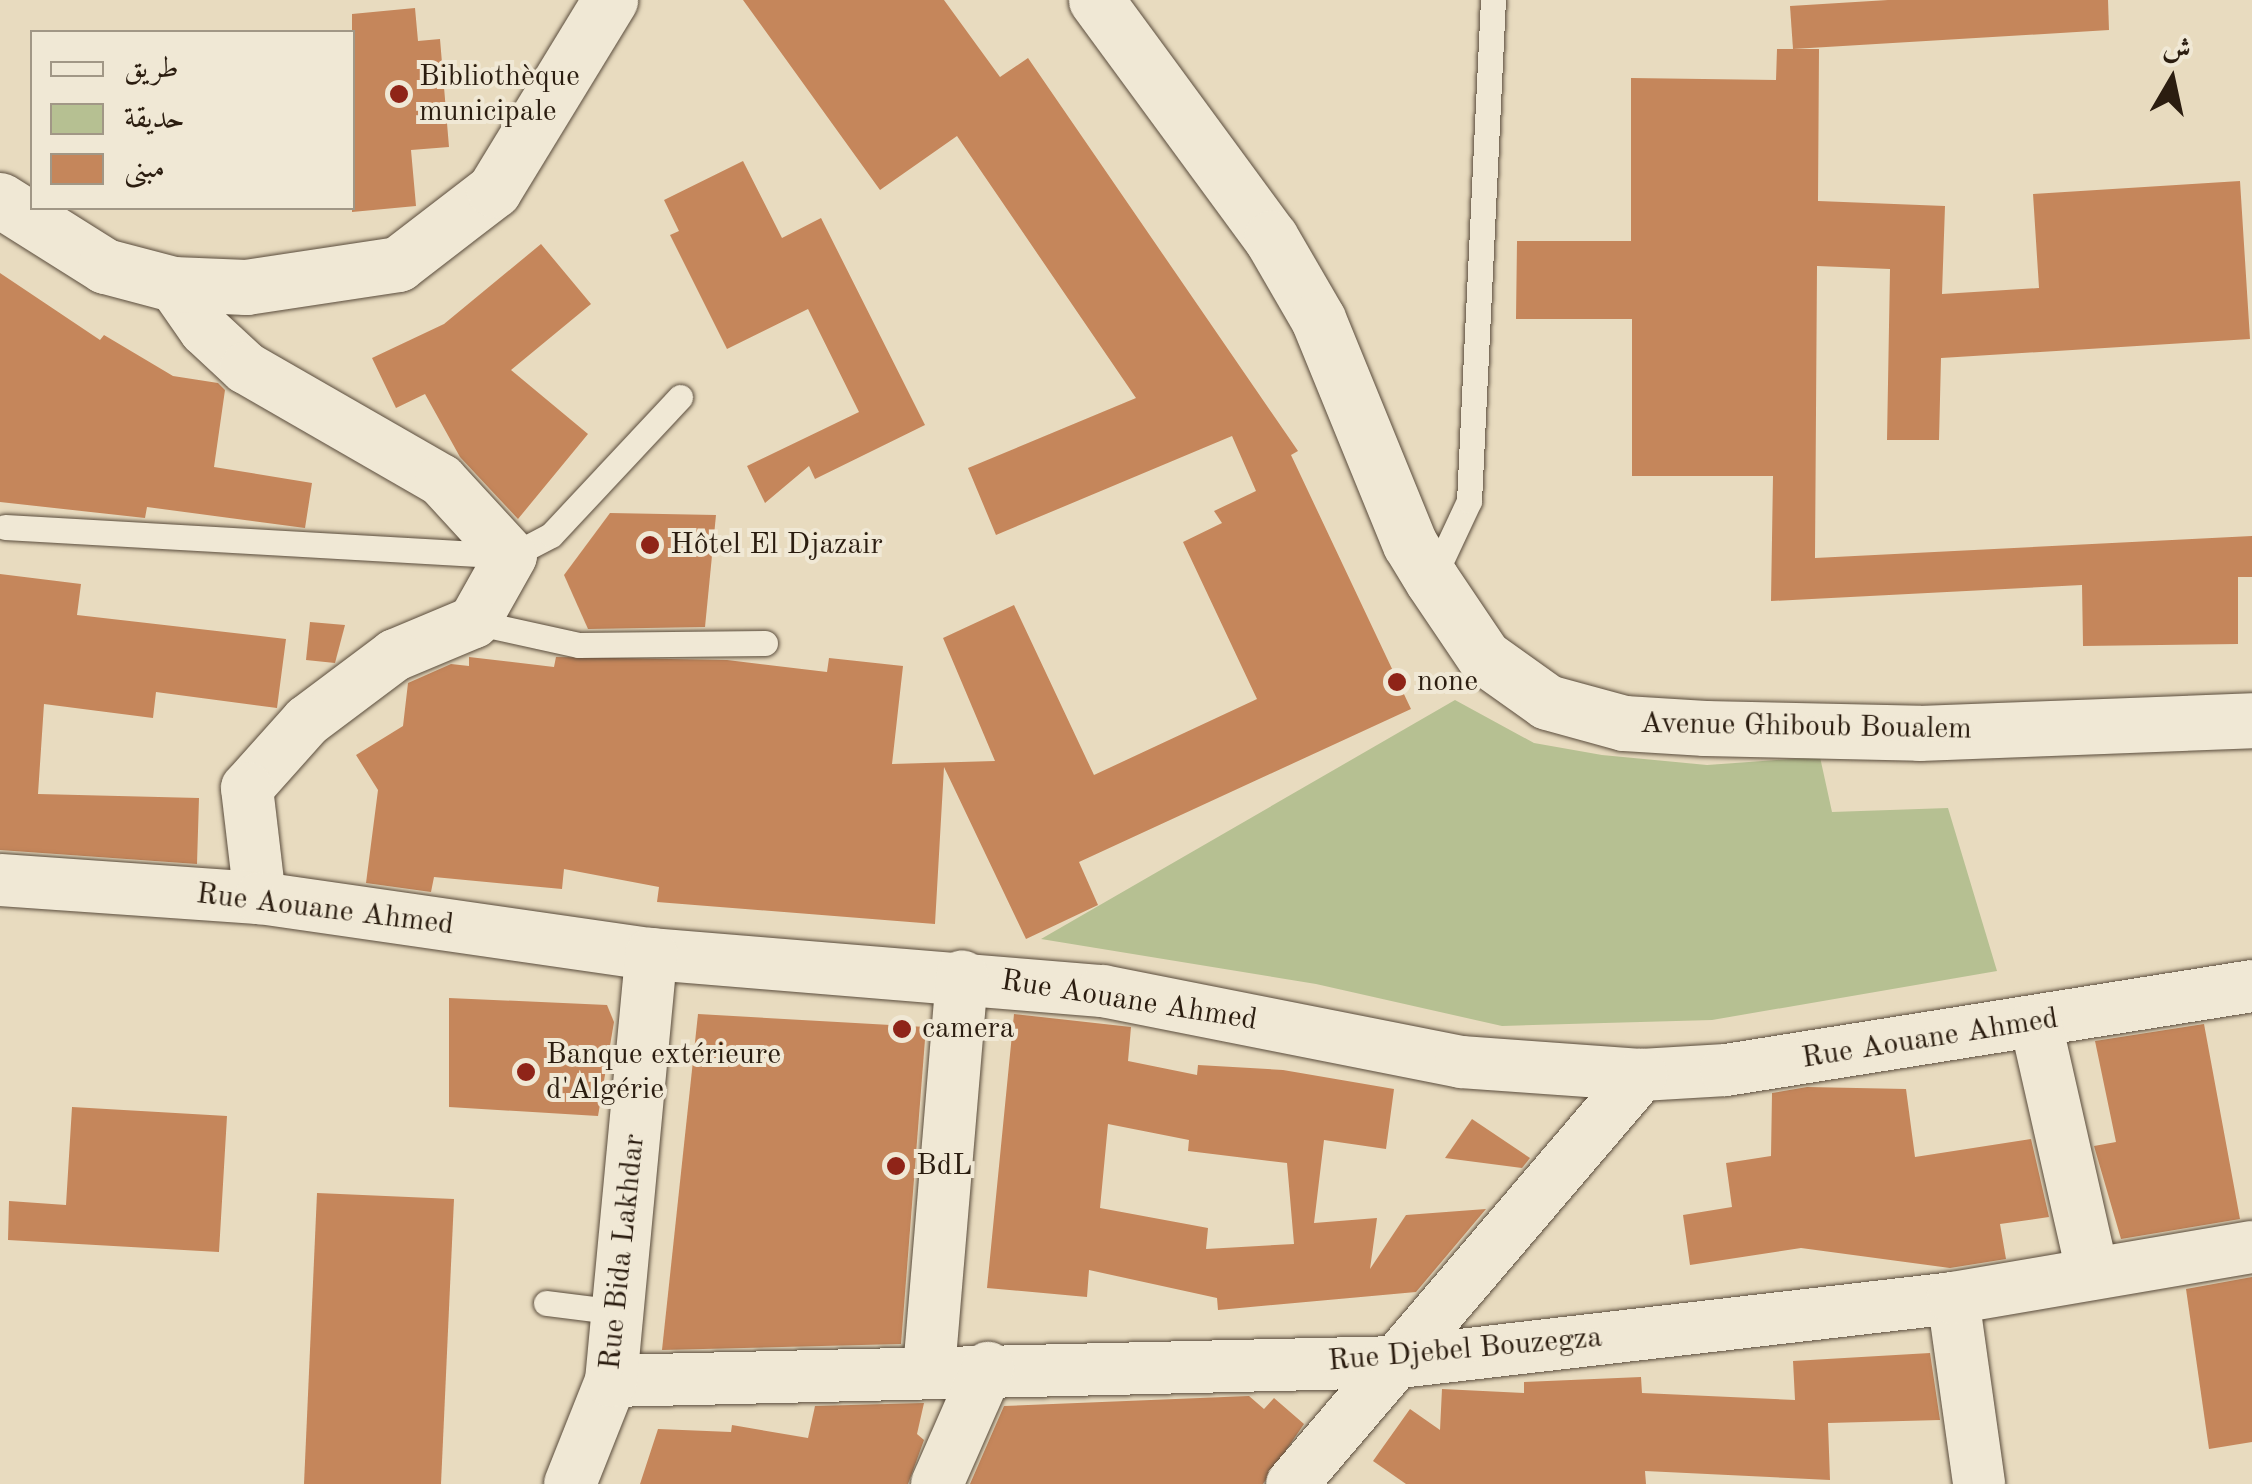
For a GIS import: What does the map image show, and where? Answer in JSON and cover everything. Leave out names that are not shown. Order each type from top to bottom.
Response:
[{"type":"main road","points":[[0,200],[105,266],[173,284],[342,278],[398,264],[453,229],[494,190],[610,0]]},
{"type":"main road","name":"Avenue Ghiboub Boualem","points":[[1096,0],[1290,271],[1432,580],[1484,657],[1546,702],[1624,722],[1919,733],[2252,720]]},
{"type":"street","points":[[173,284],[205,330],[246,368],[442,480],[511,556],[474,622],[396,655],[307,722],[247,788],[260,898]]},
{"type":"street","name":"Rue Aouane Ahmed","points":[[0,880],[260,898],[651,954],[962,976],[1103,991],[1461,1062],[1640,1075],[2036,1024],[2252,986]]},
{"type":"street","name":"Rue Bida Lakhdar","points":[[570,1484],[611,1381],[651,954]]},
{"type":"street","points":[[929,1370],[962,976]]},
{"type":"street","points":[[2036,1024],[2092,1271]]},
{"type":"street","points":[[1292,1484],[1400,1362],[1640,1075]]},
{"type":"street","name":"Rue Djebel Bouzegza","points":[[611,1381],[988,1368],[1400,1362],[1953,1298],[2092,1271],[2252,1247]]},
{"type":"street","points":[[1953,1298],[1979,1484]]},
{"type":"street","points":[[937,1484],[988,1368]]},
{"type":"lane","points":[[1432,580],[1469,500],[1493,0]]},
{"type":"lane","points":[[5,527],[511,556],[551,535],[680,397]]},
{"type":"lane","points":[[474,622],[579,646],[765,643]]},
{"type":"lane","points":[[546,1302],[618,1312]]},
{"type":"green space","points":[[1455,700],[1534,743],[1602,755],[1707,765],[1820,757],[1832,812],[1948,808],[1997,971],[1712,1020],[1502,1026],[1316,984],[1041,939]]},
{"type":"building","points":[[743,0],[944,0],[1000,77],[1028,58],[1298,451],[1291,455],[1411,709],[1079,862],[1098,905],[1026,939],[944,767],[935,924],[657,902],[659,887],[564,869],[562,889],[434,877],[431,892],[366,883],[378,790],[356,755],[403,726],[408,683],[451,664],[469,666],[469,657],[554,667],[556,657],[727,660],[827,672],[829,658],[903,666],[892,764],[995,761],[943,638],[1014,605],[1094,775],[1257,699],[1183,542],[1222,523],[1214,511],[1256,491],[1232,436],[996,535],[968,468],[1136,398],[957,136],[880,190]]},
{"type":"building","points":[[1888,0],[2108,0],[2109,30],[1793,49],[1790,6]]},
{"type":"building","name":"Bibliothèque municipale","points":[[415,8],[418,41],[440,39],[449,147],[411,150],[416,206],[352,212],[352,14]]},
{"type":"building","points":[[1777,49],[1819,49],[1818,201],[1945,206],[1942,294],[2039,288],[2033,194],[2240,181],[2250,339],[1941,358],[1939,440],[1887,440],[1890,269],[1817,266],[1815,558],[2252,536],[2252,577],[2238,577],[2238,644],[2083,646],[2082,585],[1771,601],[1773,476],[1632,476],[1632,319],[1516,319],[1517,241],[1631,241],[1631,78],[1776,80]]},
{"type":"building","points":[[743,161],[782,238],[821,218],[925,425],[815,479],[809,466],[765,503],[747,466],[859,412],[808,309],[727,349],[670,235],[679,231],[664,200]]},
{"type":"building","points":[[541,244],[591,304],[511,370],[588,434],[518,519],[460,457],[425,394],[396,408],[372,358],[444,324]]},
{"type":"building","points":[[0,273],[100,340],[104,335],[173,376],[218,383],[225,390],[214,467],[312,483],[305,528],[147,507],[145,518],[0,502]]},
{"type":"building","name":"Hôtel El Djazair","points":[[610,513],[716,515],[705,627],[588,629],[564,575]]},
{"type":"building","points":[[0,574],[81,584],[77,615],[286,639],[277,708],[156,692],[153,718],[44,704],[38,794],[199,798],[197,864],[0,850]]},
{"type":"building","points":[[310,622],[345,625],[335,663],[306,660]]},
{"type":"building","name":"Banque extérieure d'Algérie","points":[[449,998],[607,1005],[614,1022],[598,1116],[449,1107]]},
{"type":"building","points":[[698,1014],[926,1027],[901,1344],[662,1350]]},
{"type":"building","points":[[1014,1014],[1131,1027],[1128,1061],[1197,1075],[1198,1065],[1283,1070],[1394,1089],[1386,1149],[1324,1140],[1314,1223],[1377,1218],[1370,1269],[1406,1215],[1486,1209],[1416,1292],[1218,1310],[1217,1298],[1089,1270],[1087,1297],[987,1288]],"holes":[[[1108,1124],[1189,1140],[1188,1151],[1287,1163],[1294,1244],[1206,1249],[1208,1228],[1100,1208]]]},
{"type":"building","points":[[2204,1024],[2240,1219],[2121,1239],[2094,1146],[2116,1142],[2095,1041]]},
{"type":"building","points":[[1807,1087],[1906,1089],[1915,1157],[2031,1139],[2049,1217],[2000,1224],[2006,1259],[1950,1268],[1801,1248],[1690,1265],[1683,1215],[1732,1207],[1726,1163],[1771,1156],[1772,1093]]},
{"type":"building","points":[[72,1107],[227,1116],[219,1252],[8,1240],[9,1201],[66,1205]]},
{"type":"building","points":[[1472,1119],[1530,1158],[1522,1168],[1445,1158]]},
{"type":"building","points":[[317,1193],[454,1199],[441,1484],[304,1484]]},
{"type":"building","points":[[2252,1277],[2252,1442],[2209,1449],[2186,1289]]},
{"type":"building","points":[[1930,1353],[1940,1420],[1828,1423],[1830,1480],[1645,1471],[1646,1484],[1406,1484],[1373,1461],[1410,1409],[1440,1430],[1442,1389],[1524,1393],[1524,1382],[1641,1377],[1642,1393],[1795,1400],[1793,1361]]},
{"type":"building","points":[[1249,1396],[1264,1409],[1274,1398],[1304,1424],[1263,1484],[970,1484],[1004,1406]]},
{"type":"building","points":[[924,1403],[917,1434],[924,1440],[908,1484],[640,1484],[658,1429],[731,1432],[732,1425],[808,1438],[815,1406]]},
{"type":"place","name":"Bibliothèque municipale","points":[[399,94]]},
{"type":"place","name":"Hôtel El Djazair","points":[[650,545]]},
{"type":"place","name":"none","points":[[1397,682]]},
{"type":"place","name":"camera","points":[[902,1029]]},
{"type":"place","name":"Banque extérieure d'Algérie","points":[[526,1072]]},
{"type":"place","name":"BdL","points":[[896,1166]]}]
